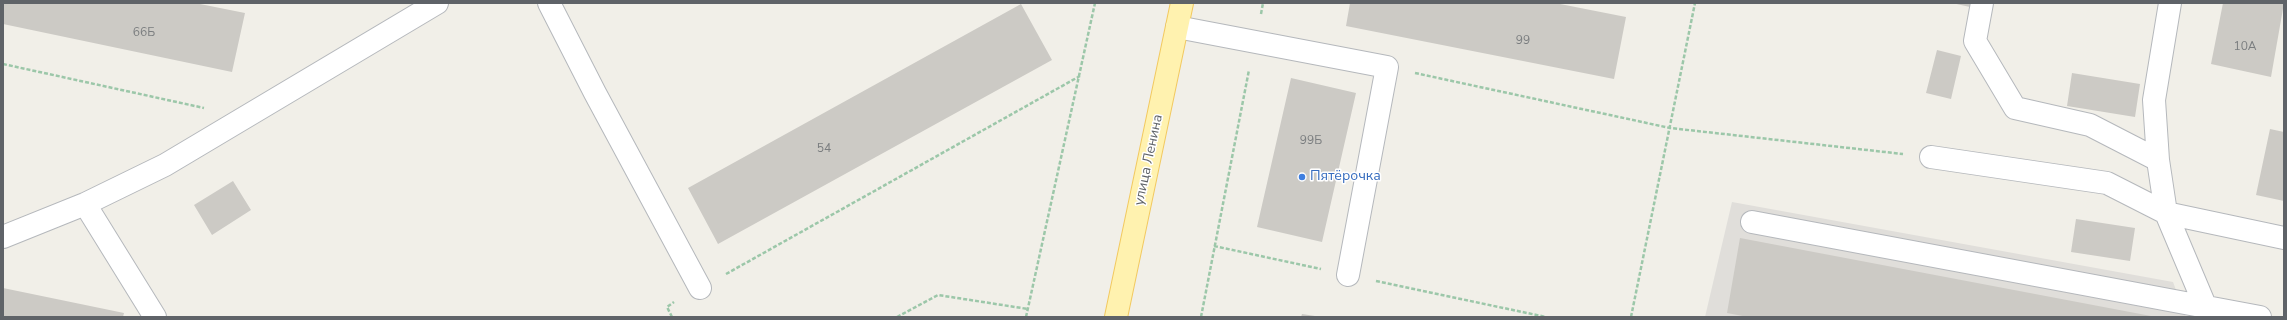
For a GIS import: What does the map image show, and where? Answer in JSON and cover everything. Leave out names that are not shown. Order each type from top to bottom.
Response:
[{"type":"main road","name":"улица Ленина","points":[[1116,317],[1182,3]]},
{"type":"street","points":[[3,237],[85,204],[165,165],[248,117],[437,3]]},
{"type":"street","points":[[549,3],[595,93],[700,288]]},
{"type":"street","points":[[1982,3],[1975,41],[2015,108],[2090,125],[2158,160]]},
{"type":"street","points":[[2170,3],[2154,100],[2158,160],[2166,213],[2207,311]]},
{"type":"street","points":[[1177,27],[1387,67],[1348,275]]},
{"type":"street","points":[[1931,157],[2107,183],[2166,213],[2284,238]]},
{"type":"street","points":[[85,204],[155,317]]},
{"type":"street","points":[[1752,222],[2207,311],[2260,317]]},
{"type":"path","points":[[1026,317],[1080,76],[1094,3]]},
{"type":"path","points":[[1201,317],[1263,3]]},
{"type":"path","points":[[1631,317],[1695,3]]},
{"type":"path","points":[[3,64],[248,117]]},
{"type":"path","points":[[1387,67],[1670,128],[1931,157]]},
{"type":"path","points":[[672,317],[667,307],[1080,76]]},
{"type":"path","points":[[1214,246],[1546,317]]},
{"type":"path","points":[[897,317],[938,295],[1028,309]]},
{"type":"shaded area","points":[[1732,202],[2173,282],[2186,317],[1705,317]]},
{"type":"building","points":[[3,3],[195,3],[245,13],[232,72],[3,24]]},
{"type":"building","points":[[1350,3],[1555,3],[1626,17],[1614,79],[1346,26]]},
{"type":"building","points":[[1952,3],[1971,3],[1970,7]]},
{"type":"building","points":[[2223,3],[2284,3],[2271,77],[2211,64]]},
{"type":"building","points":[[1021,4],[1052,60],[718,244],[688,188]]},
{"type":"building","points":[[1937,50],[1961,56],[1951,99],[1926,93]]},
{"type":"building","points":[[2072,73],[2140,84],[2135,117],[2067,106]]},
{"type":"building","points":[[1291,78],[1356,93],[1322,242],[1257,227]]},
{"type":"building","points":[[2270,129],[2284,132],[2284,201],[2256,195]]},
{"type":"building","points":[[233,181],[251,210],[212,235],[194,205]]},
{"type":"building","points":[[2076,219],[2135,228],[2130,261],[2071,252]]},
{"type":"building","points":[[1740,238],[2151,317],[1748,317],[1727,313]]},
{"type":"building","points":[[3,288],[124,313],[123,317],[3,317]]},
{"type":"building","points":[[1302,314],[1315,316],[1315,317],[1301,317]]},
{"type":"place","name":"Пятёрочка","points":[[1302,177]]}]
